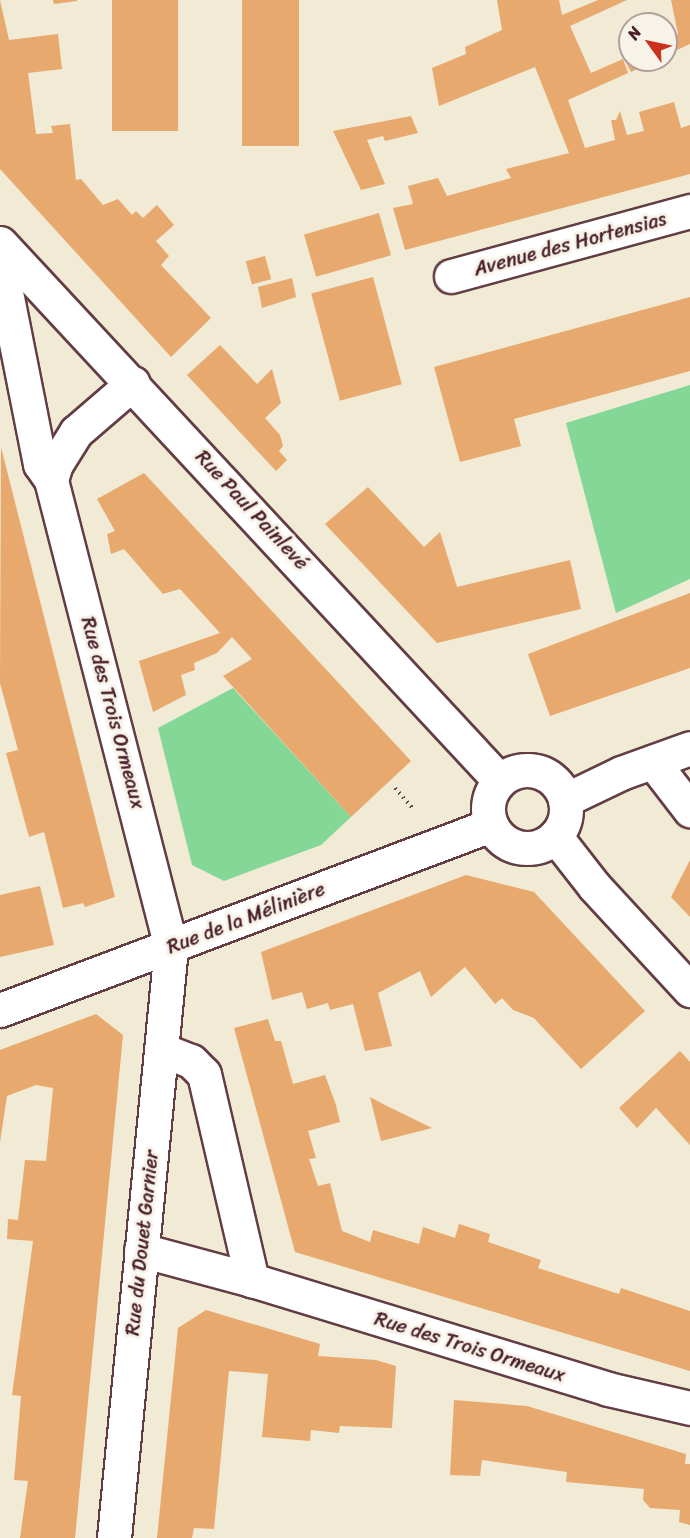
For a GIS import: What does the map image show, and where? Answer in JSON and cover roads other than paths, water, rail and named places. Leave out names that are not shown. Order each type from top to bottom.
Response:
[{"type":"street","name":"Avenue des Hortensias","points":[[451,276],[690,211]]},
{"type":"street","name":"Rue Paul Painlevé","points":[[0,243],[133,383],[500,781]]},
{"type":"street","name":"Rue des Trois Ormeaux","points":[[0,262],[40,464],[51,480],[171,947]]},
{"type":"street","points":[[51,480],[56,464],[76,432],[133,383]]},
{"type":"street","points":[[565,800],[690,748]]},
{"type":"street","points":[[653,762],[690,810]]},
{"type":"street","points":[[533,770],[554,780],[565,800],[564,823],[555,836],[538,847],[514,846],[491,825],[489,799],[500,781],[510,774],[533,770]]},
{"type":"street","name":"Rue de la Mélinière","points":[[0,1010],[491,825]]},
{"type":"street","points":[[555,836],[594,886],[690,990]]},
{"type":"street","name":"Rue du Douet Garnier","points":[[114,1538],[171,947]]},
{"type":"street","points":[[162,1050],[191,1061],[204,1074],[252,1280]]},
{"type":"street","name":"Rue des Trois Ormeaux","points":[[141,1250],[252,1280],[608,1389],[690,1408]]}]
